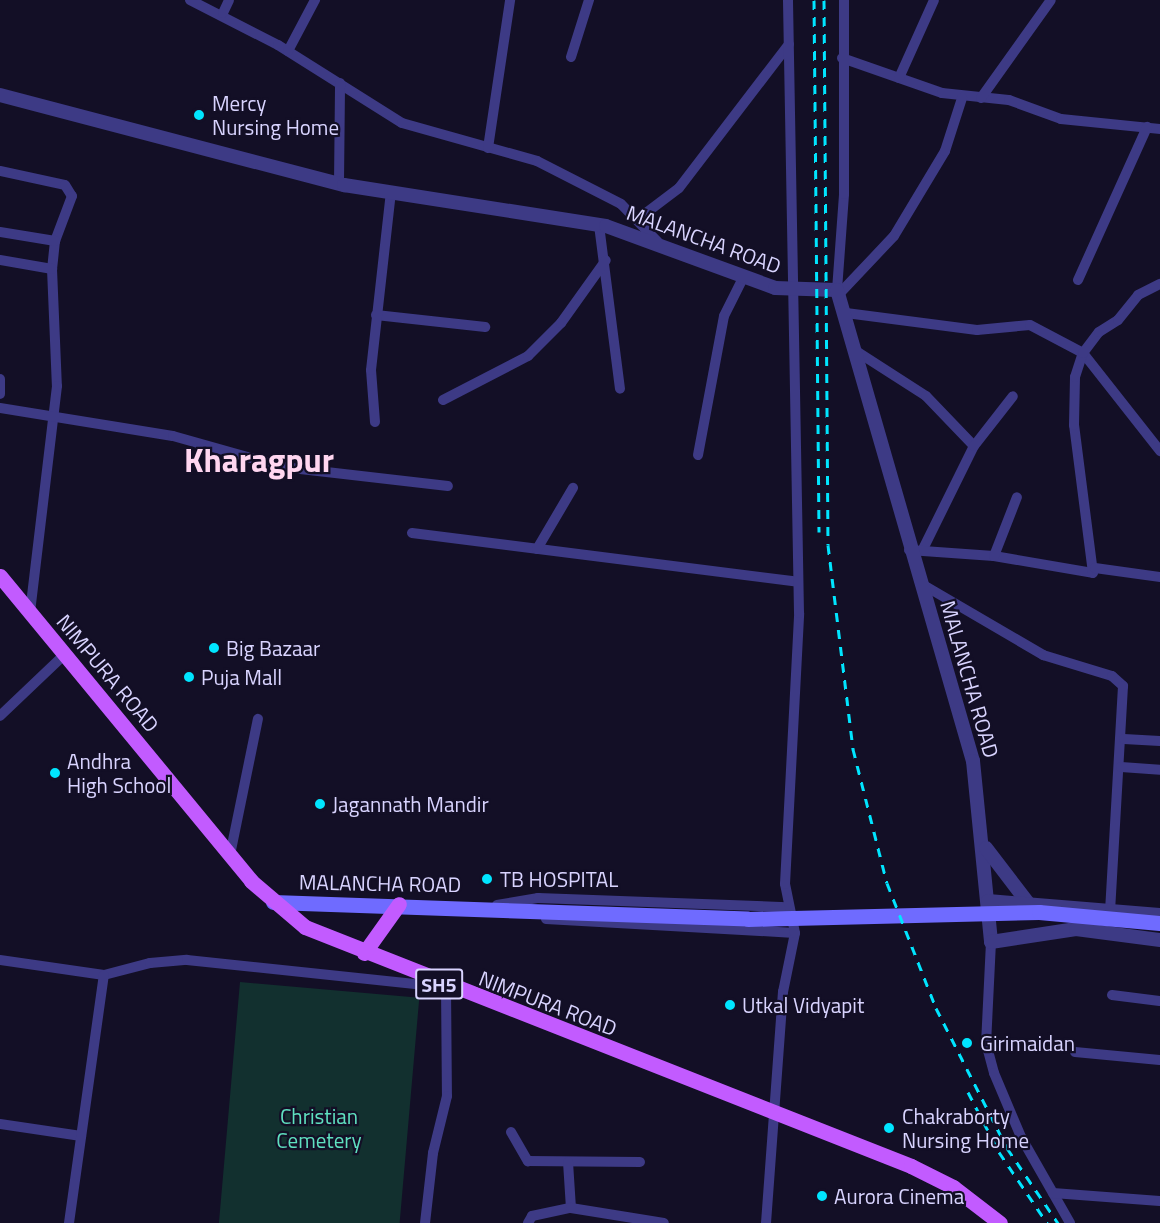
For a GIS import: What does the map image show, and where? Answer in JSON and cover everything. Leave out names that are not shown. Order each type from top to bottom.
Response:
[{"type":"main road","name":"NIMPURA ROAD","points":[[0,576],[230,855],[273,902],[305,927],[446,987],[911,1166],[953,1187],[1000,1223]]},
{"type":"main road","name":"MALANCHA ROAD","points":[[273,902],[491,906],[748,919],[1038,912],[1160,924]]},
{"type":"main road","points":[[364,954],[399,904]]},
{"type":"street","points":[[190,0],[223,14],[288,51],[402,123],[537,161],[621,204],[658,242]]},
{"type":"street","points":[[223,14],[229,0]]},
{"type":"street","points":[[288,51],[315,0]]},
{"type":"street","points":[[488,148],[510,0]]},
{"type":"street","points":[[571,57],[589,0]]},
{"type":"street","points":[[766,1223],[772,1112],[783,992],[795,933],[787,907],[798,582],[788,0]]},
{"type":"street","points":[[839,291],[844,194],[842,58],[844,0]]},
{"type":"street","points":[[899,78],[934,0]]},
{"type":"street","points":[[981,98],[1051,0]]},
{"type":"street","points":[[638,219],[680,188],[789,44]]},
{"type":"street","points":[[842,58],[962,98],[1009,100],[1061,119],[1156,126],[1078,280]]},
{"type":"street","points":[[339,183],[340,83]]},
{"type":"street","name":"MALANCHA ROAD","points":[[0,95],[339,183],[599,225],[658,242],[744,276],[794,291],[839,291],[916,550],[920,583],[973,761],[985,847],[991,942]]},
{"type":"street","points":[[839,291],[894,236],[945,151],[962,98]]},
{"type":"street","points":[[0,171],[69,188],[71,206],[55,242],[52,269],[54,417],[30,612]]},
{"type":"street","points":[[375,422],[371,370],[391,192]]},
{"type":"street","points":[[599,225],[606,260],[620,389]]},
{"type":"street","points":[[0,232],[55,242]]},
{"type":"street","points":[[0,260],[52,269]]},
{"type":"street","points":[[443,400],[528,356],[561,322],[606,260]]},
{"type":"street","points":[[698,456],[724,316],[744,276]]},
{"type":"street","points":[[1013,396],[974,446],[916,550],[994,556],[1089,576],[1095,568],[1074,425],[1075,377],[1083,353],[1138,294],[1160,284]]},
{"type":"street","points":[[846,314],[977,330],[1030,325],[1083,353],[1160,451]]},
{"type":"street","points":[[376,315],[485,327]]},
{"type":"street","points":[[856,351],[926,396],[974,446]]},
{"type":"street","points":[[0,379],[0,394]]},
{"type":"street","points":[[0,408],[173,436],[283,467],[448,486]]},
{"type":"street","points":[[537,549],[573,488]]},
{"type":"street","points":[[994,556],[1017,497]]},
{"type":"street","points":[[412,534],[798,582]]},
{"type":"street","points":[[1095,568],[1160,577]]},
{"type":"street","points":[[920,583],[1054,660],[1119,680],[1126,692],[1110,910]]},
{"type":"street","points":[[0,716],[65,654]]},
{"type":"street","points":[[230,855],[258,719]]},
{"type":"street","points":[[1124,738],[1160,741]]},
{"type":"street","points":[[1121,767],[1160,770]]},
{"type":"street","points":[[985,847],[1029,903]]},
{"type":"street","points":[[491,906],[538,898],[787,907]]},
{"type":"street","points":[[988,902],[1029,903],[1160,915]]},
{"type":"street","points":[[491,906],[533,918],[795,933]]},
{"type":"street","points":[[1070,1223],[1021,1137],[986,1043],[991,942],[1076,929],[1160,940]]},
{"type":"street","points":[[0,960],[104,975],[150,963],[187,960],[446,987],[447,1096],[433,1153],[425,1223]]},
{"type":"street","points":[[69,1223],[104,975]]},
{"type":"street","points":[[1112,995],[1160,1001]]},
{"type":"street","points":[[1075,1052],[1160,1060]]},
{"type":"street","points":[[0,1124],[81,1136]]},
{"type":"street","points":[[511,1132],[528,1161],[640,1162]]},
{"type":"street","points":[[568,1162],[571,1208]]},
{"type":"street","points":[[1053,1193],[1160,1202]]},
{"type":"street","points":[[528,1223],[532,1216],[571,1208],[611,1217],[664,1223]]},
{"type":"green space","name":"Christian Cemetery","points":[[240,982],[419,998],[400,1223],[219,1223]]},
{"type":"railway","points":[[814,0],[819,532]]},
{"type":"railway","points":[[824,0],[828,545],[853,749],[887,883],[936,1008],[1007,1148],[1058,1223]]},
{"type":"railway","points":[[968,1092],[999,1152],[1047,1223]]},
{"type":"place","name":"Mercy Nursing Home","points":[[199,115]]},
{"type":"place","name":"Big Bazaar","points":[[214,648]]},
{"type":"place","name":"Puja Mall","points":[[189,677]]},
{"type":"place","name":"Andhra High School","points":[[55,773]]},
{"type":"place","name":"Jagannath Mandir","points":[[320,804]]},
{"type":"place","name":"TB HOSPITAL","points":[[487,879]]},
{"type":"place","name":"Utkal Vidyapit","points":[[730,1005]]},
{"type":"place","name":"Girimaidan","points":[[967,1043]]},
{"type":"place","name":"Chakraborty Nursing Home","points":[[889,1128]]},
{"type":"place","name":"Aurora Cinema","points":[[822,1196]]},
{"type":"district","name":"Kharagpur","points":[[259,461]]}]
